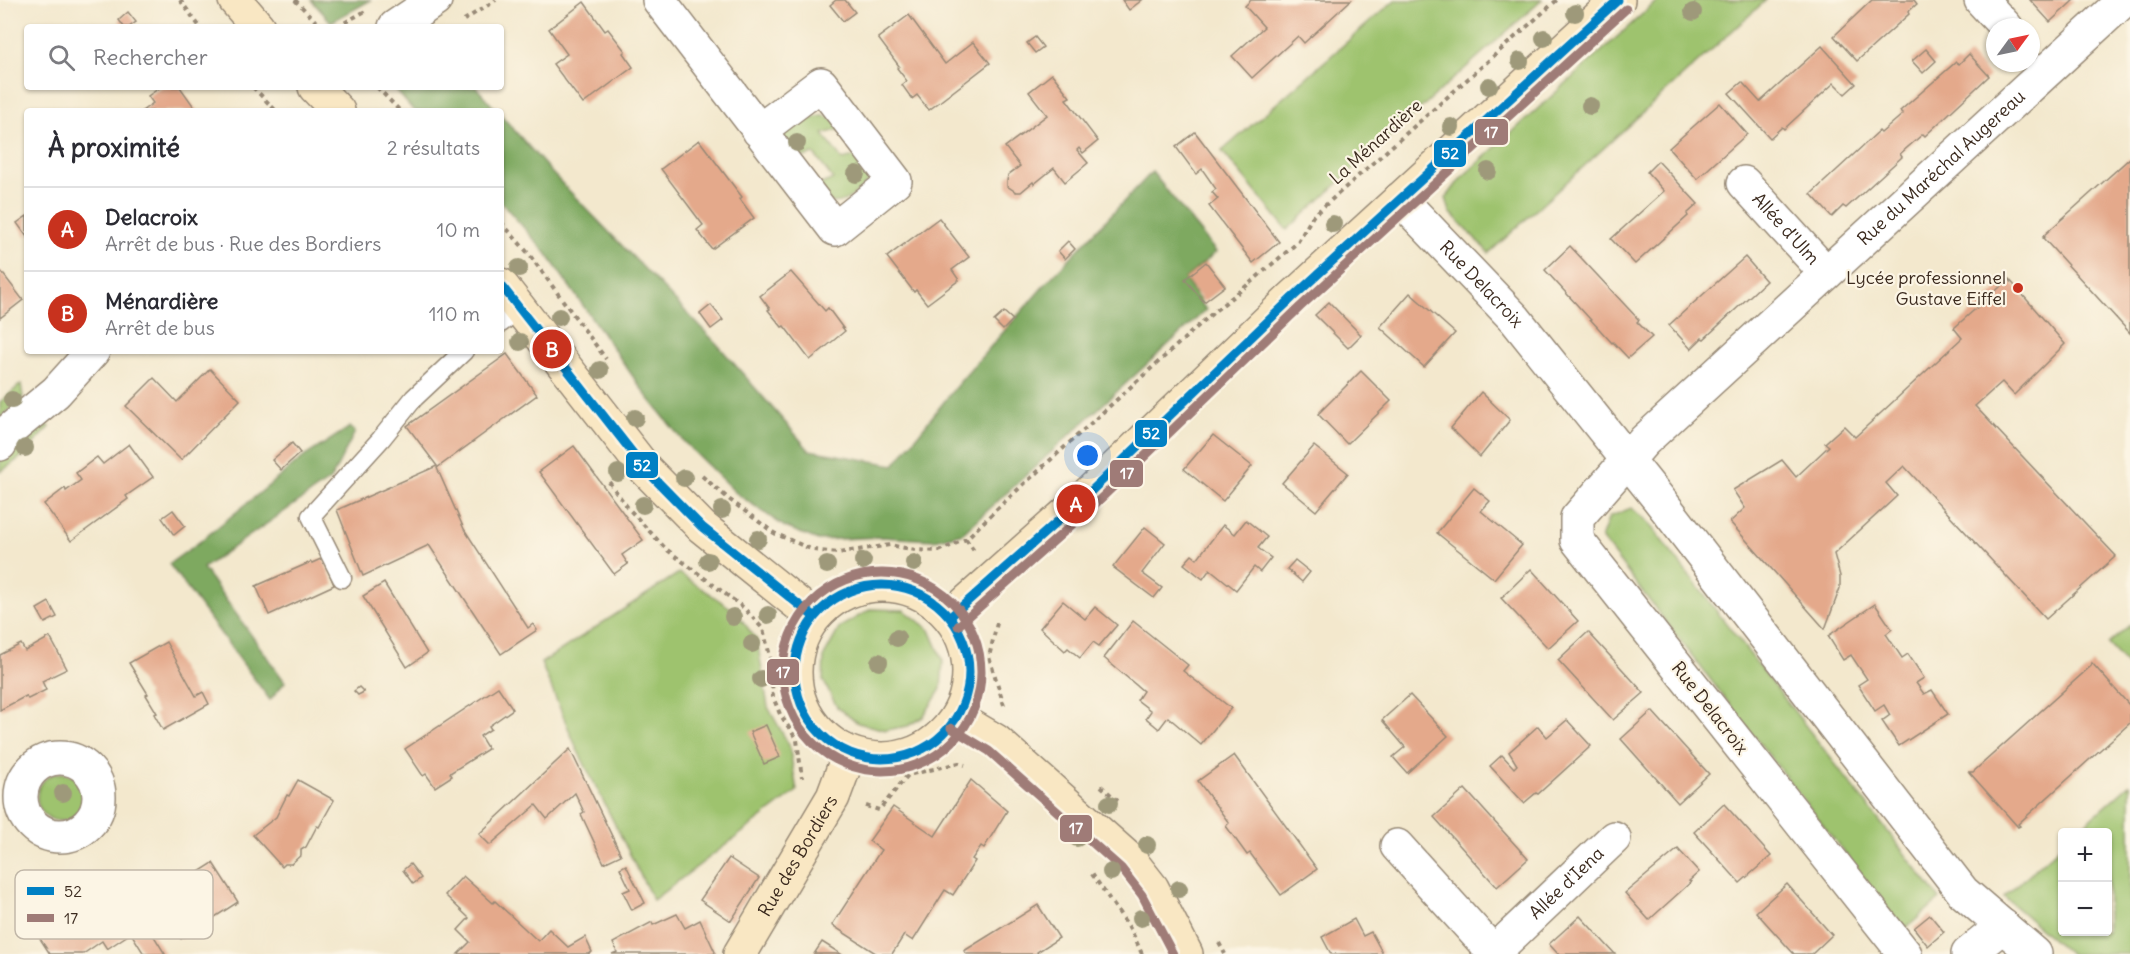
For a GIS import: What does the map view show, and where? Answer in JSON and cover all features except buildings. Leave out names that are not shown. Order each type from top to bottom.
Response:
[{"type":"main road","points":[[235,0],[255,24]]},
{"type":"main road","points":[[950,617],[992,577],[1085,497],[1276,312],[1618,0]]},
{"type":"main road","points":[[507,305],[646,470],[702,527],[813,616]]},
{"type":"main road","points":[[882,584],[908,588],[931,599],[950,617],[964,640],[970,667],[967,694],[957,718],[936,741],[910,756],[879,760],[849,754],[826,740],[807,719],[796,694],[794,667],[800,640],[813,616],[833,599],[856,588],[882,584]]},
{"type":"main road","points":[[957,718],[996,741],[1130,860],[1152,888],[1186,954]]},
{"type":"main road","name":"Rue des Bordiers","points":[[740,954],[833,797],[849,754]]},
{"type":"street","points":[[384,16],[435,0]]},
{"type":"street","points":[[659,0],[759,131]]},
{"type":"street","points":[[1981,0],[1998,18]]},
{"type":"street","name":"Rue du Maréchal Augereau","points":[[2040,62],[2124,0]]},
{"type":"street","name":"Rue du Maréchal Augereau","points":[[1627,460],[1644,441],[1826,273],[2029,72]]},
{"type":"street","name":"Allée d'Ulm","points":[[1744,183],[1826,273]]},
{"type":"street","name":"Rue Delacroix","points":[[1400,199],[1515,319],[1964,892],[2035,954]]},
{"type":"street","points":[[2,438],[56,392],[90,354]]},
{"type":"street","name":"Rue Delacroix","points":[[1627,460],[1577,518],[1577,540],[1905,954]]},
{"type":"street","name":"Allée d'Iena","points":[[1495,953],[1614,838]]},
{"type":"street","points":[[1397,846],[1495,953]]},
{"type":"street","points":[[1968,954],[2003,926]]},
{"type":"lane","points":[[342,578],[310,516],[381,439],[414,398],[461,354]]},
{"type":"path","points":[[180,0],[198,24]]},
{"type":"path","points":[[295,0],[318,24]]},
{"type":"path","points":[[462,22],[496,0]]},
{"type":"path","name":"La Ménardière","points":[[700,473],[730,500],[774,533],[813,550],[838,553],[890,545],[915,550],[939,551],[966,539],[1001,504],[1183,339],[1298,243],[1314,216],[1557,0]]},
{"type":"path","points":[[350,24],[384,16]]},
{"type":"path","points":[[256,90],[273,108]]},
{"type":"path","points":[[380,90],[397,108]]},
{"type":"path","points":[[504,225],[528,253],[610,366]]},
{"type":"path","points":[[1250,283],[1276,312]]},
{"type":"path","points":[[1002,617],[996,625],[989,657],[1008,714]]},
{"type":"green space","points":[[311,0],[371,0],[331,22]]},
{"type":"green space","points":[[1395,0],[1542,0],[1287,230],[1222,151]]},
{"type":"green space","points":[[1658,0],[1766,0],[1489,253],[1450,212],[1446,198],[1461,178]]},
{"type":"green space","points":[[396,90],[479,90],[494,108],[411,108]]},
{"type":"green space","points":[[824,116],[836,120],[845,128],[823,134],[842,160],[864,155],[872,177],[854,195],[843,201],[831,202],[810,189],[833,179],[814,154],[788,161],[778,138],[798,122]]},
{"type":"green space","points":[[504,118],[552,173],[717,344],[809,450],[894,465],[958,384],[1048,281],[1152,172],[1216,252],[1185,279],[1206,310],[963,533],[935,540],[881,537],[818,540],[785,527],[736,493],[684,442],[646,395],[546,253],[504,205]]},
{"type":"green space","points":[[21,384],[23,397],[0,419],[0,402]]},
{"type":"green space","points":[[42,419],[50,427],[20,458],[0,472],[0,462],[6,451]]},
{"type":"green space","points":[[350,427],[355,432],[331,479],[203,568],[285,682],[270,700],[169,564],[305,456]]},
{"type":"green space","points":[[1631,508],[1646,520],[1940,899],[1904,930],[1601,538],[1609,517]]},
{"type":"green space","points":[[679,573],[735,611],[757,640],[768,707],[789,745],[797,791],[653,900],[577,749],[541,663]]},
{"type":"green space","points":[[871,609],[904,610],[930,630],[943,660],[941,689],[923,717],[908,726],[886,730],[858,723],[837,707],[823,680],[824,656],[840,627]]},
{"type":"green space","points":[[2130,625],[2130,668],[2108,644]]},
{"type":"green space","points":[[56,773],[66,773],[78,780],[85,792],[85,802],[78,814],[66,821],[56,821],[41,810],[37,802],[37,792],[48,777]]},
{"type":"green space","points":[[2130,784],[2130,954],[2070,954],[2004,897],[2058,849],[2058,936],[2112,936],[2112,828],[2080,828]]},
{"type":"transit line","name":"52","points":[[950,617],[1085,497],[1292,298],[1618,0]]},
{"type":"transit line","name":"17","points":[[958,626],[1093,506],[1300,307],[1626,9]]},
{"type":"transit line","name":"52","points":[[504,289],[646,470],[702,527],[813,616]]},
{"type":"transit line","name":"17","points":[[872,573],[892,573],[929,584],[959,609],[974,634],[981,662],[981,672],[977,701],[970,719],[945,749],[929,760],[911,767],[892,771],[872,771],[835,760],[805,735],[794,719],[787,701],[783,682],[783,662],[794,625],[819,595],[835,584],[853,577],[872,573]]},
{"type":"transit line","name":"52","points":[[882,585],[899,586],[915,591],[944,610],[963,639],[968,655],[969,672],[968,689],[963,705],[944,734],[915,753],[899,758],[882,759],[865,758],[849,753],[820,734],[801,705],[796,689],[795,672],[796,655],[801,639],[820,610],[849,591],[865,586],[882,585]]},
{"type":"transit line","name":"17","points":[[951,728],[989,751],[1121,868],[1142,895],[1173,954]]},
{"type":"place","name":"Lycée professionnel Gustave Eiffel","points":[[2018,288]]},
{"type":"place","name":"Ménardière","points":[[552,349]]},
{"type":"place","name":"Delacroix","points":[[1076,504]]}]
